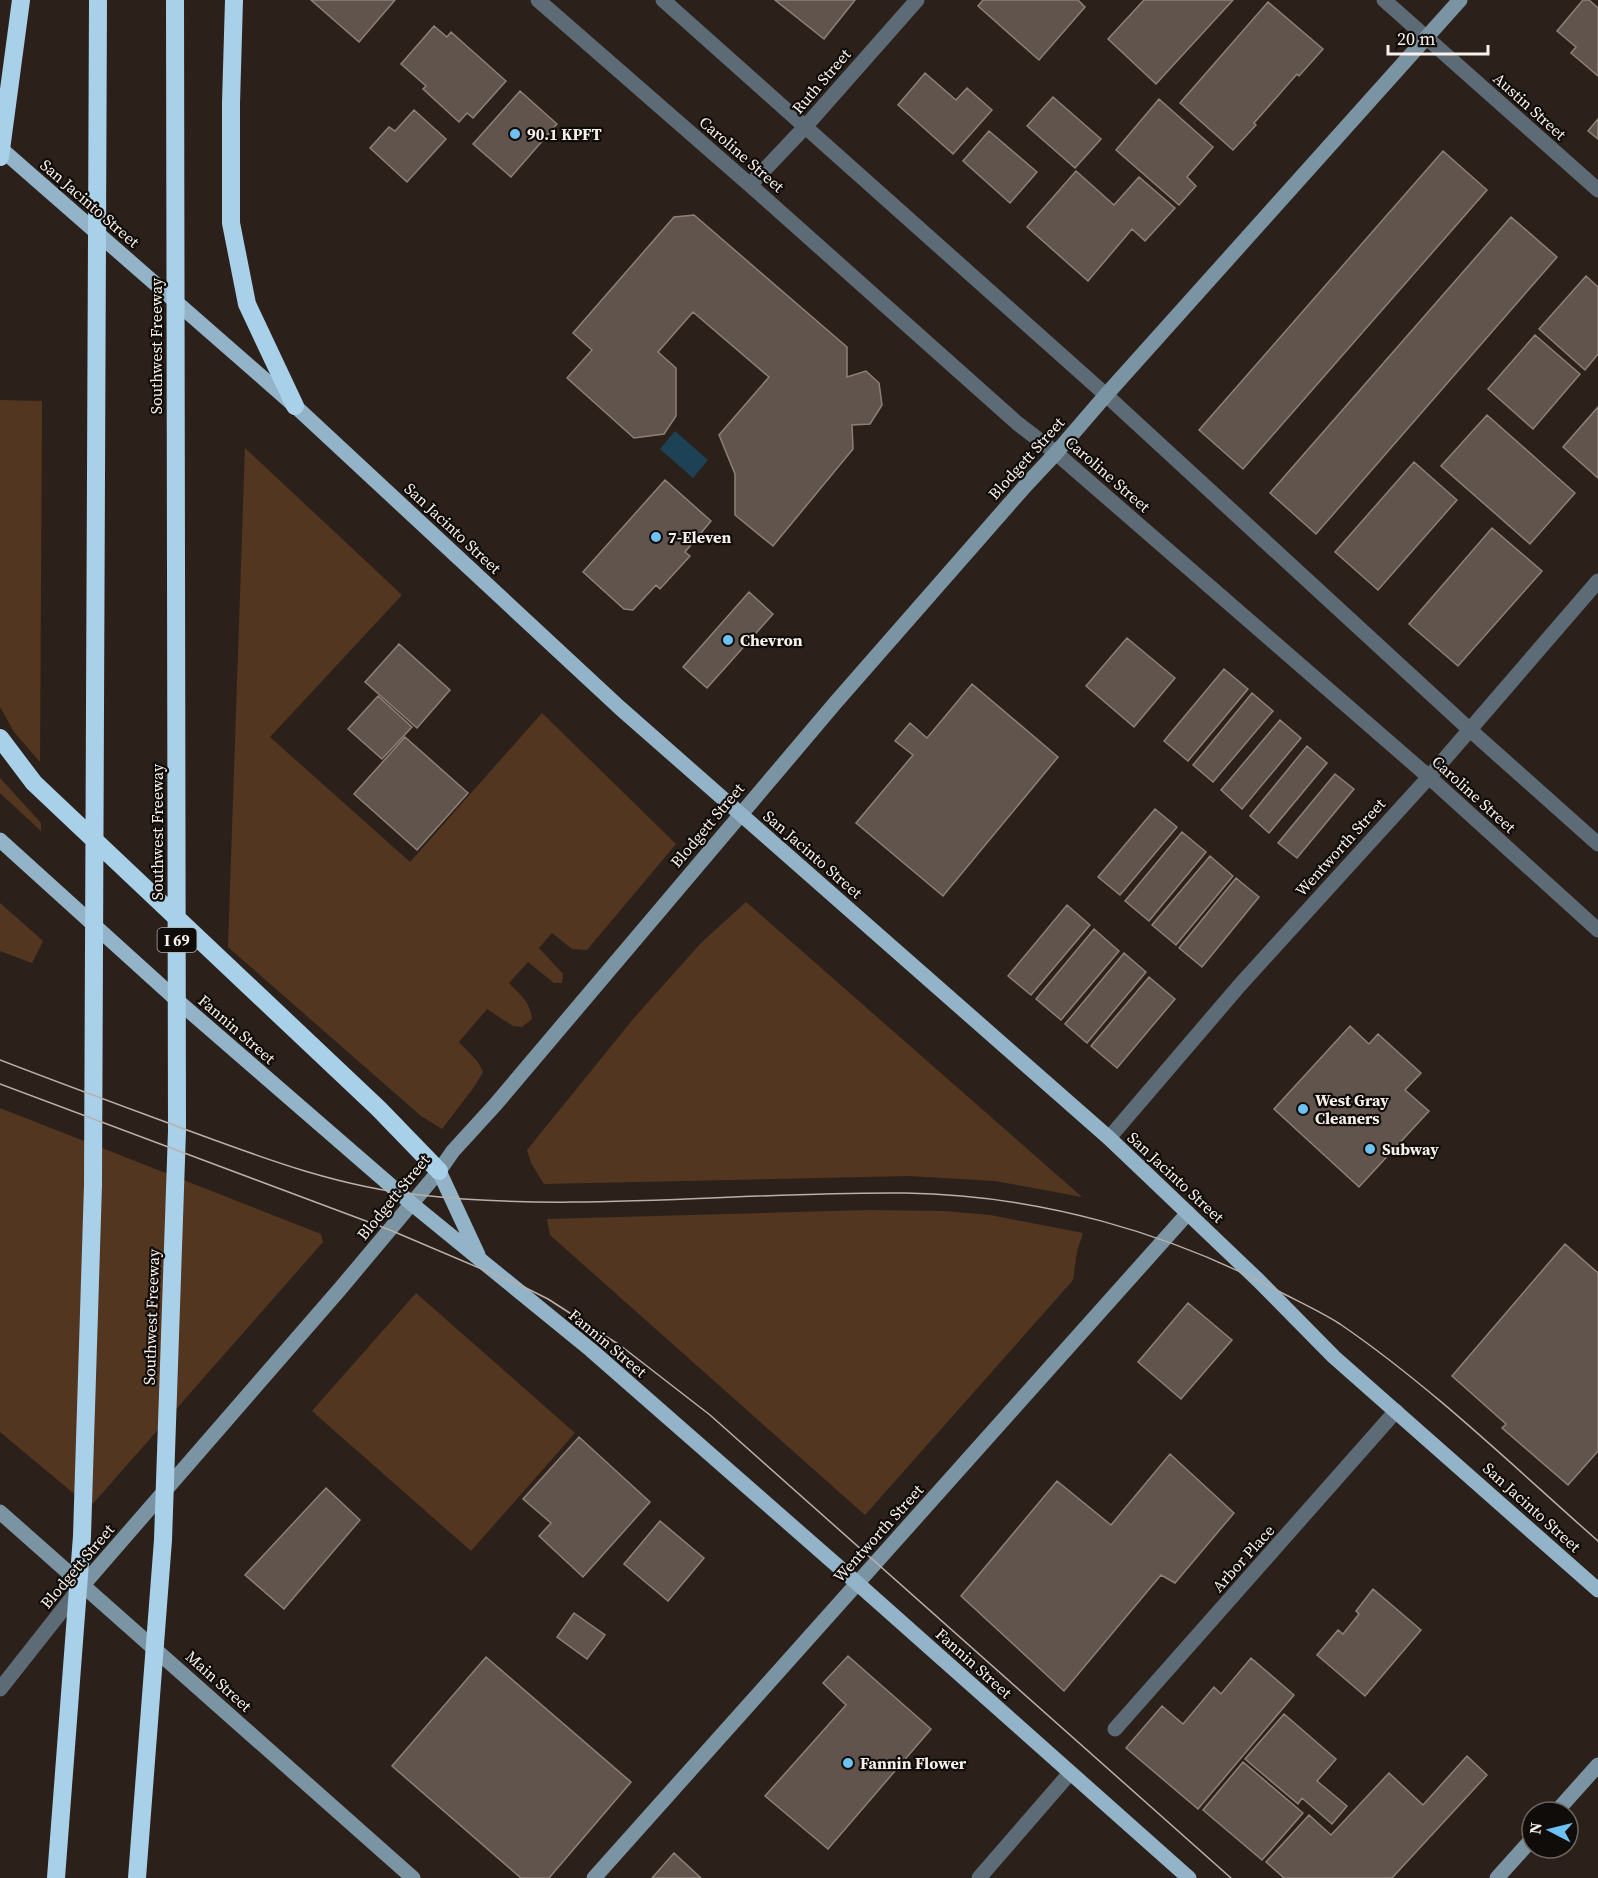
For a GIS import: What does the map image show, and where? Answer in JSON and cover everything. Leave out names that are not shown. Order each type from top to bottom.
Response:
[{"type":"highway","points":[[0,157],[21,0]]},
{"type":"highway","points":[[56,1878],[82,1536],[93,1185],[98,0]]},
{"type":"highway","name":"Southwest Freeway","points":[[137,1878],[163,1540],[177,1131],[175,0]]},
{"type":"highway","points":[[234,0],[231,223],[247,304],[295,406]]},
{"type":"highway","points":[[0,738],[34,783],[386,1116],[439,1171]]},
{"type":"main road","name":"Blodgett Street","points":[[83,1585],[340,1289],[412,1204],[453,1151],[495,1105],[740,814],[950,571],[1460,0]]},
{"type":"main road","name":"San Jacinto Street","points":[[0,148],[295,406],[620,708],[1109,1138],[1258,1280],[1334,1357],[1598,1590]]},
{"type":"main road","name":"Fannin Street","points":[[0,840],[179,1002],[412,1204],[591,1350],[1189,1878]]},
{"type":"main road","points":[[439,1171],[481,1260]]},
{"type":"main road","name":"Wentworth Street","points":[[594,1878],[1188,1214]]},
{"type":"main road","name":"Main Street","points":[[0,1512],[413,1878]]},
{"type":"main road","points":[[1567,1800],[1598,1765]]},
{"type":"main road","points":[[1497,1878],[1520,1852]]},
{"type":"street","name":"Caroline Street","points":[[538,0],[750,184],[1017,423],[1056,453],[1429,777],[1598,930]]},
{"type":"street","points":[[663,0],[1106,395],[1469,729],[1598,844]]},
{"type":"street","name":"Ruth Street","points":[[750,184],[805,127],[917,0]]},
{"type":"street","name":"Austin Street","points":[[1384,0],[1598,190]]},
{"type":"street","name":"Wentworth Street","points":[[1109,1138],[1304,913],[1429,777],[1598,581]]},
{"type":"street","name":"Arbor Place","points":[[1115,1729],[1396,1411]]},
{"type":"street","name":"Blodgett Street","points":[[0,1689],[83,1585]]},
{"type":"street","points":[[979,1878],[1070,1773]]},
{"type":"shaded area","points":[[0,400],[42,401],[40,762],[14,732],[0,707]]},
{"type":"shaded area","points":[[245,448],[402,595],[270,737],[410,862],[542,713],[676,844],[587,950],[572,949],[552,933],[539,948],[563,974],[562,983],[554,983],[528,962],[509,983],[527,1003],[532,1019],[522,1027],[513,1026],[487,1009],[459,1042],[478,1062],[483,1072],[442,1129],[421,1116],[228,947]]},
{"type":"shaded area","points":[[0,778],[41,823],[41,831],[0,793]]},
{"type":"shaded area","points":[[746,902],[1082,1197],[995,1181],[909,1176],[544,1184],[531,1163],[527,1150],[634,1018],[701,943]]},
{"type":"shaded area","points":[[0,903],[43,941],[32,963],[0,951]]},
{"type":"shaded area","points":[[0,1108],[321,1234],[323,1242],[90,1507],[0,1432]]},
{"type":"shaded area","points":[[868,1210],[944,1211],[990,1215],[1083,1233],[1077,1251],[1073,1280],[865,1515],[550,1235],[547,1219]]},
{"type":"shaded area","points":[[416,1293],[575,1433],[471,1551],[312,1411]]},
{"type":"water","points":[[675,431],[708,460],[693,478],[660,449]]},
{"type":"building","points":[[311,0],[395,0],[359,42]]},
{"type":"building","points":[[775,0],[855,0],[824,39]]},
{"type":"building","points":[[983,0],[1078,0],[1085,7],[1039,60],[978,6]]},
{"type":"building","points":[[1144,0],[1233,0],[1156,84],[1108,39]]},
{"type":"building","points":[[1583,0],[1589,0],[1598,8],[1598,76],[1571,53],[1576,47],[1557,31]]},
{"type":"building","points":[[1268,2],[1323,49],[1299,76],[1297,74],[1233,150],[1180,103]]},
{"type":"building","points":[[434,26],[447,37],[451,32],[506,81],[473,118],[467,113],[459,122],[423,89],[426,86],[401,64]]},
{"type":"building","points":[[925,73],[956,100],[967,88],[992,110],[953,154],[898,105]]},
{"type":"building","name":"90.1 KPFT","points":[[520,91],[557,124],[511,177],[473,144]]},
{"type":"building","points":[[1053,97],[1101,139],[1075,168],[1027,126]]},
{"type":"building","points":[[1159,99],[1213,147],[1187,177],[1196,186],[1179,205],[1116,150]]},
{"type":"building","points":[[414,110],[446,139],[407,182],[370,148],[389,127],[395,131]]},
{"type":"building","points":[[1598,119],[1598,139],[1588,131]]},
{"type":"building","points":[[989,131],[1037,172],[1010,203],[963,161]]},
{"type":"building","points":[[1443,151],[1487,190],[1243,469],[1199,430]]},
{"type":"building","points":[[1076,171],[1114,205],[1139,177],[1175,208],[1145,241],[1132,229],[1088,281],[1027,227]]},
{"type":"building","points":[[694,215],[847,347],[847,377],[866,371],[879,383],[882,405],[870,424],[852,425],[853,449],[773,546],[735,515],[735,474],[719,435],[769,377],[693,312],[658,352],[676,368],[676,416],[664,434],[634,438],[567,378],[592,350],[573,333],[674,217]]},
{"type":"building","points":[[1511,217],[1557,257],[1316,534],[1270,493]]},
{"type":"building","points":[[1586,276],[1598,287],[1598,354],[1585,370],[1539,329]]},
{"type":"building","points":[[1535,335],[1580,374],[1533,429],[1488,389]]},
{"type":"building","points":[[1598,407],[1598,478],[1563,447]]},
{"type":"building","points":[[1487,415],[1575,493],[1530,544],[1441,466]]},
{"type":"building","points":[[1414,462],[1457,500],[1378,590],[1335,552]]},
{"type":"building","name":"7-Eleven","points":[[665,480],[711,521],[685,552],[690,556],[660,589],[656,585],[633,610],[624,609],[583,572]]},
{"type":"building","points":[[1492,528],[1542,571],[1458,666],[1409,624]]},
{"type":"building","name":"Chevron","points":[[749,592],[773,614],[707,688],[683,667]]},
{"type":"building","points":[[1127,638],[1175,678],[1134,727],[1086,686]]},
{"type":"building","points":[[399,644],[450,690],[417,728],[365,682]]},
{"type":"building","points":[[1224,669],[1248,689],[1188,761],[1164,741]]},
{"type":"building","points":[[972,684],[1058,757],[943,896],[856,823],[913,755],[895,741],[910,723],[927,738]]},
{"type":"building","points":[[1252,693],[1273,711],[1213,782],[1193,765]]},
{"type":"building","points":[[378,696],[412,727],[382,759],[348,729]]},
{"type":"building","points":[[1280,720],[1301,738],[1242,809],[1221,790]]},
{"type":"building","points":[[405,737],[468,793],[417,850],[354,794]]},
{"type":"building","points":[[1307,746],[1327,763],[1269,833],[1250,816]]},
{"type":"building","points":[[1335,774],[1354,789],[1297,858],[1278,843]]},
{"type":"building","points":[[1155,809],[1177,827],[1120,895],[1098,877]]},
{"type":"building","points":[[1182,832],[1206,852],[1149,921],[1125,901]]},
{"type":"building","points":[[1210,856],[1233,876],[1176,945],[1152,925]]},
{"type":"building","points":[[1236,878],[1259,897],[1202,967],[1179,948]]},
{"type":"building","points":[[1067,905],[1090,925],[1031,995],[1008,976]]},
{"type":"building","points":[[1094,929],[1119,951],[1061,1020],[1036,999]]},
{"type":"building","points":[[1124,953],[1146,972],[1087,1043],[1065,1024]]},
{"type":"building","points":[[1149,977],[1175,999],[1117,1068],[1091,1046]]},
{"type":"building","points":[[1350,1026],[1369,1044],[1378,1034],[1421,1073],[1405,1090],[1429,1111],[1359,1187],[1274,1109]]},
{"type":"building","points":[[1565,1244],[1598,1273],[1598,1451],[1568,1485],[1502,1428],[1506,1424],[1452,1376]]},
{"type":"building","points":[[1188,1303],[1232,1340],[1181,1399],[1138,1362]]},
{"type":"building","points":[[579,1437],[650,1502],[583,1577],[539,1536],[551,1523],[523,1499]]},
{"type":"building","points":[[1170,1454],[1234,1513],[1175,1583],[1161,1575],[1064,1691],[961,1596],[1057,1481],[1111,1525]]},
{"type":"building","points":[[326,1488],[360,1520],[284,1609],[245,1575]]},
{"type":"building","points":[[660,1521],[704,1558],[668,1601],[624,1564]]},
{"type":"building","points":[[1373,1589],[1421,1630],[1365,1696],[1317,1655],[1338,1630],[1343,1634],[1359,1614],[1356,1611]]},
{"type":"building","points":[[574,1613],[605,1635],[587,1659],[557,1637]]},
{"type":"building","name":"Fannin Flower","points":[[848,1656],[931,1729],[828,1849],[765,1796],[846,1705],[823,1683]]},
{"type":"building","points":[[486,1657],[631,1782],[549,1878],[521,1878],[392,1766]]},
{"type":"building","points":[[1251,1658],[1294,1695],[1198,1809],[1126,1748],[1162,1706],[1183,1724],[1214,1687],[1221,1694]]},
{"type":"building","points":[[1284,1714],[1336,1759],[1317,1781],[1347,1806],[1332,1824],[1302,1798],[1298,1804],[1245,1759]]},
{"type":"building","points":[[1467,1756],[1487,1775],[1392,1878],[1284,1878],[1266,1862],[1309,1815],[1331,1835],[1389,1773],[1423,1805]]},
{"type":"building","points":[[1243,1762],[1303,1813],[1262,1860],[1203,1810]]},
{"type":"building","points":[[674,1853],[701,1878],[652,1878]]},
{"type":"tram line","points":[[0,1060],[273,1161],[331,1178],[390,1191],[480,1200],[541,1202],[844,1193],[955,1195],[1004,1201],[1102,1221],[1196,1253],[1242,1273],[1340,1324],[1440,1401],[1598,1541]]},
{"type":"tram line","points":[[0,1084],[390,1230],[548,1299],[621,1346],[710,1415],[1231,1878]]},
{"type":"place","name":"90.1 KPFT","points":[[515,134]]},
{"type":"place","name":"7-Eleven","points":[[656,537]]},
{"type":"place","name":"Chevron","points":[[728,640]]},
{"type":"place","name":"West Gray Cleaners","points":[[1303,1109]]},
{"type":"place","name":"Subway","points":[[1370,1149]]},
{"type":"place","name":"Fannin Flower","points":[[848,1763]]}]
